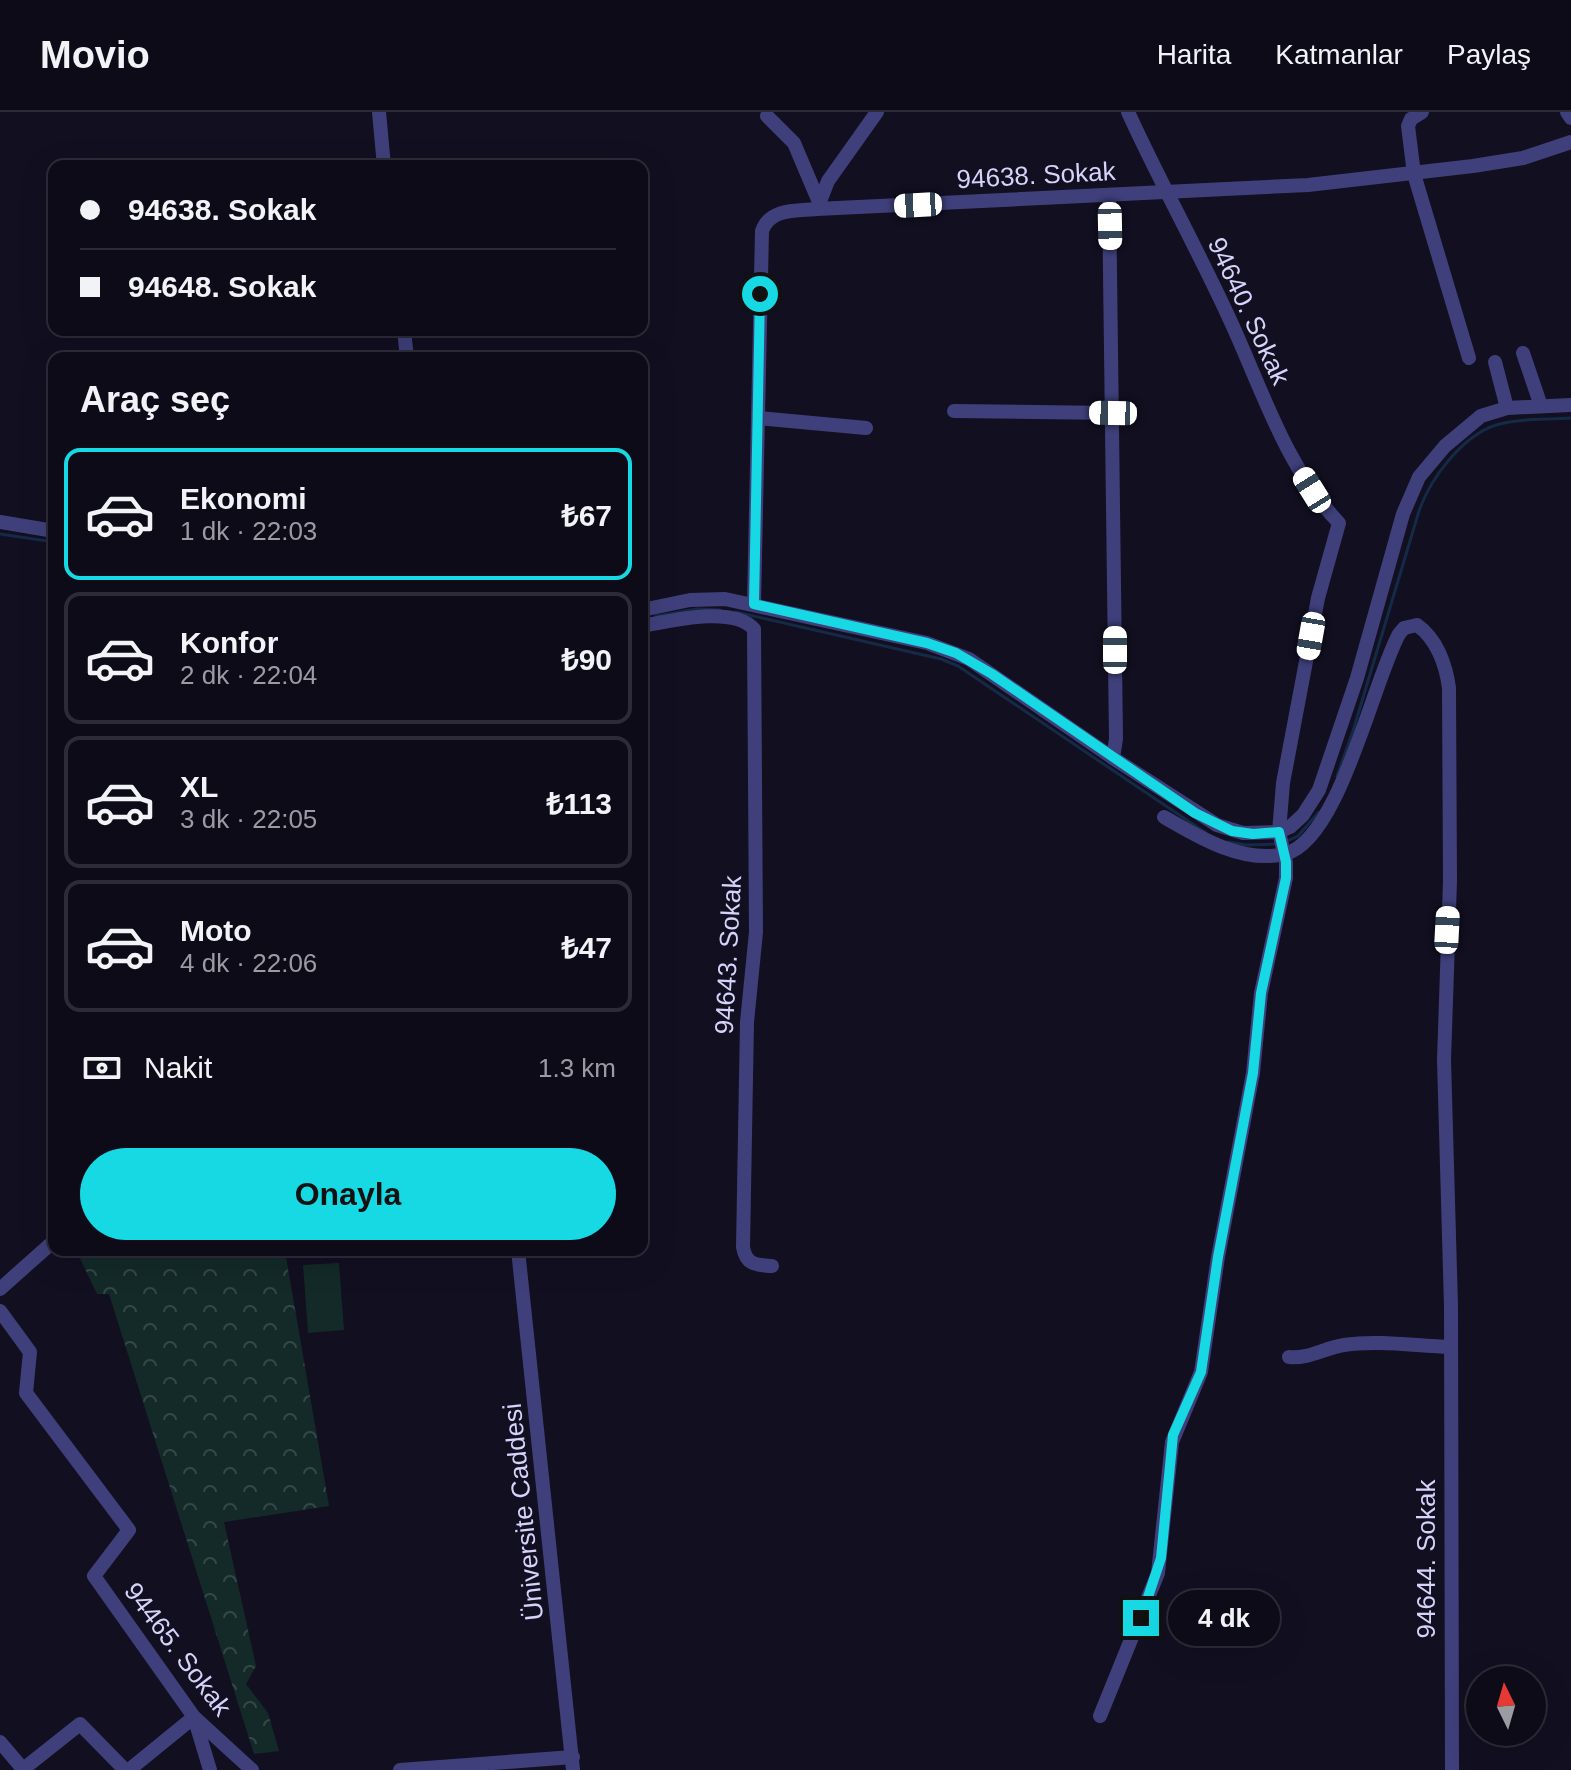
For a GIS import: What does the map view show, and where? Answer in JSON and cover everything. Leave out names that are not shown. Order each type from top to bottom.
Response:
[{"type":"street","points":[[379,112],[383,160]]},
{"type":"street","points":[[818,206],[828,181],[877,112]]},
{"type":"street","name":"94640. Sokak","points":[[1128,112],[1230,321],[1272,417],[1323,507],[1339,523],[1318,598],[1283,783],[1279,832]]},
{"type":"street","points":[[1422,112],[1411,119],[1408,126],[1414,174],[1469,358]]},
{"type":"street","points":[[1567,112],[1571,118]]},
{"type":"street","points":[[767,116],[790,137],[818,206]]},
{"type":"street","name":"94638. Sokak","points":[[754,604],[762,231],[768,219],[776,214],[818,206],[1308,185],[1523,158],[1571,142]]},
{"type":"street","points":[[1109,195],[1116,723],[1113,758]]},
{"type":"street","points":[[1523,353],[1541,406]]},
{"type":"street","points":[[1495,362],[1507,408]]},
{"type":"street","points":[[648,609],[702,599],[754,604],[927,643],[956,653],[1217,825],[1243,833],[1279,832],[1303,815],[1319,790],[1357,678],[1403,514],[1419,477],[1469,423],[1490,411],[1571,405]]},
{"type":"street","points":[[954,411],[1113,413]]},
{"type":"street","points":[[758,418],[866,428]]},
{"type":"street","points":[[0,522],[48,530]]},
{"type":"street","name":"94643. Sokak","points":[[648,625],[696,617],[717,617],[752,625],[755,643],[757,892],[755,956],[747,1022],[743,1247],[749,1262],[772,1266]]},
{"type":"street","name":"94644. Sokak","points":[[1284,854],[1300,847],[1321,823],[1350,762],[1395,642],[1404,628],[1417,625],[1435,644],[1448,674],[1449,688],[1450,868],[1444,1060],[1450,1347],[1452,1770]]},
{"type":"street","points":[[1164,817],[1216,845],[1254,854],[1284,854]]},
{"type":"street","points":[[1100,1716],[1151,1593],[1161,1558],[1172,1442],[1201,1372],[1218,1257],[1253,1073],[1261,993],[1286,878],[1279,832]]},
{"type":"street","points":[[0,1289],[48,1246]]},
{"type":"street","name":"Üniversite Caddesi","points":[[519,1256],[573,1764]]},
{"type":"street","name":"94465. Sokak","points":[[0,1311],[30,1352],[26,1393],[129,1530],[94,1576],[194,1717],[252,1770]]},
{"type":"street","points":[[1289,1357],[1310,1356],[1340,1345],[1367,1343],[1450,1347]]},
{"type":"street","points":[[0,1742],[22,1770],[80,1724],[127,1770],[194,1717],[210,1770]]},
{"type":"street","points":[[400,1770],[573,1764]]},
{"type":"green space","points":[[79,1256],[296,1256],[286,1257],[329,1506],[224,1522],[256,1666],[246,1684],[268,1713],[279,1751],[254,1754],[109,1294],[97,1294]]},
{"type":"green space","points":[[339,1263],[344,1330],[308,1333],[303,1265]]},
{"type":"waterway","points":[[1337,776],[1419,511],[1439,473],[1471,439],[1496,425],[1571,418]]},
{"type":"waterway","points":[[0,534],[48,541]]},
{"type":"waterway","points":[[656,616],[698,609],[720,610]]},
{"type":"waterway","points":[[736,612],[941,659],[958,666],[1206,833]]},
{"type":"waterway","points":[[1287,841],[1298,836],[1319,812]]},
{"type":"waterway","points":[[1228,842],[1276,844]]},
{"type":"route","points":[[760,294],[754,604],[927,643],[956,653],[992,674],[1195,813],[1232,831],[1253,834],[1279,832],[1286,862],[1286,878],[1261,993],[1253,1073],[1223,1226],[1201,1372],[1173,1435],[1161,1558],[1141,1618]]}]
